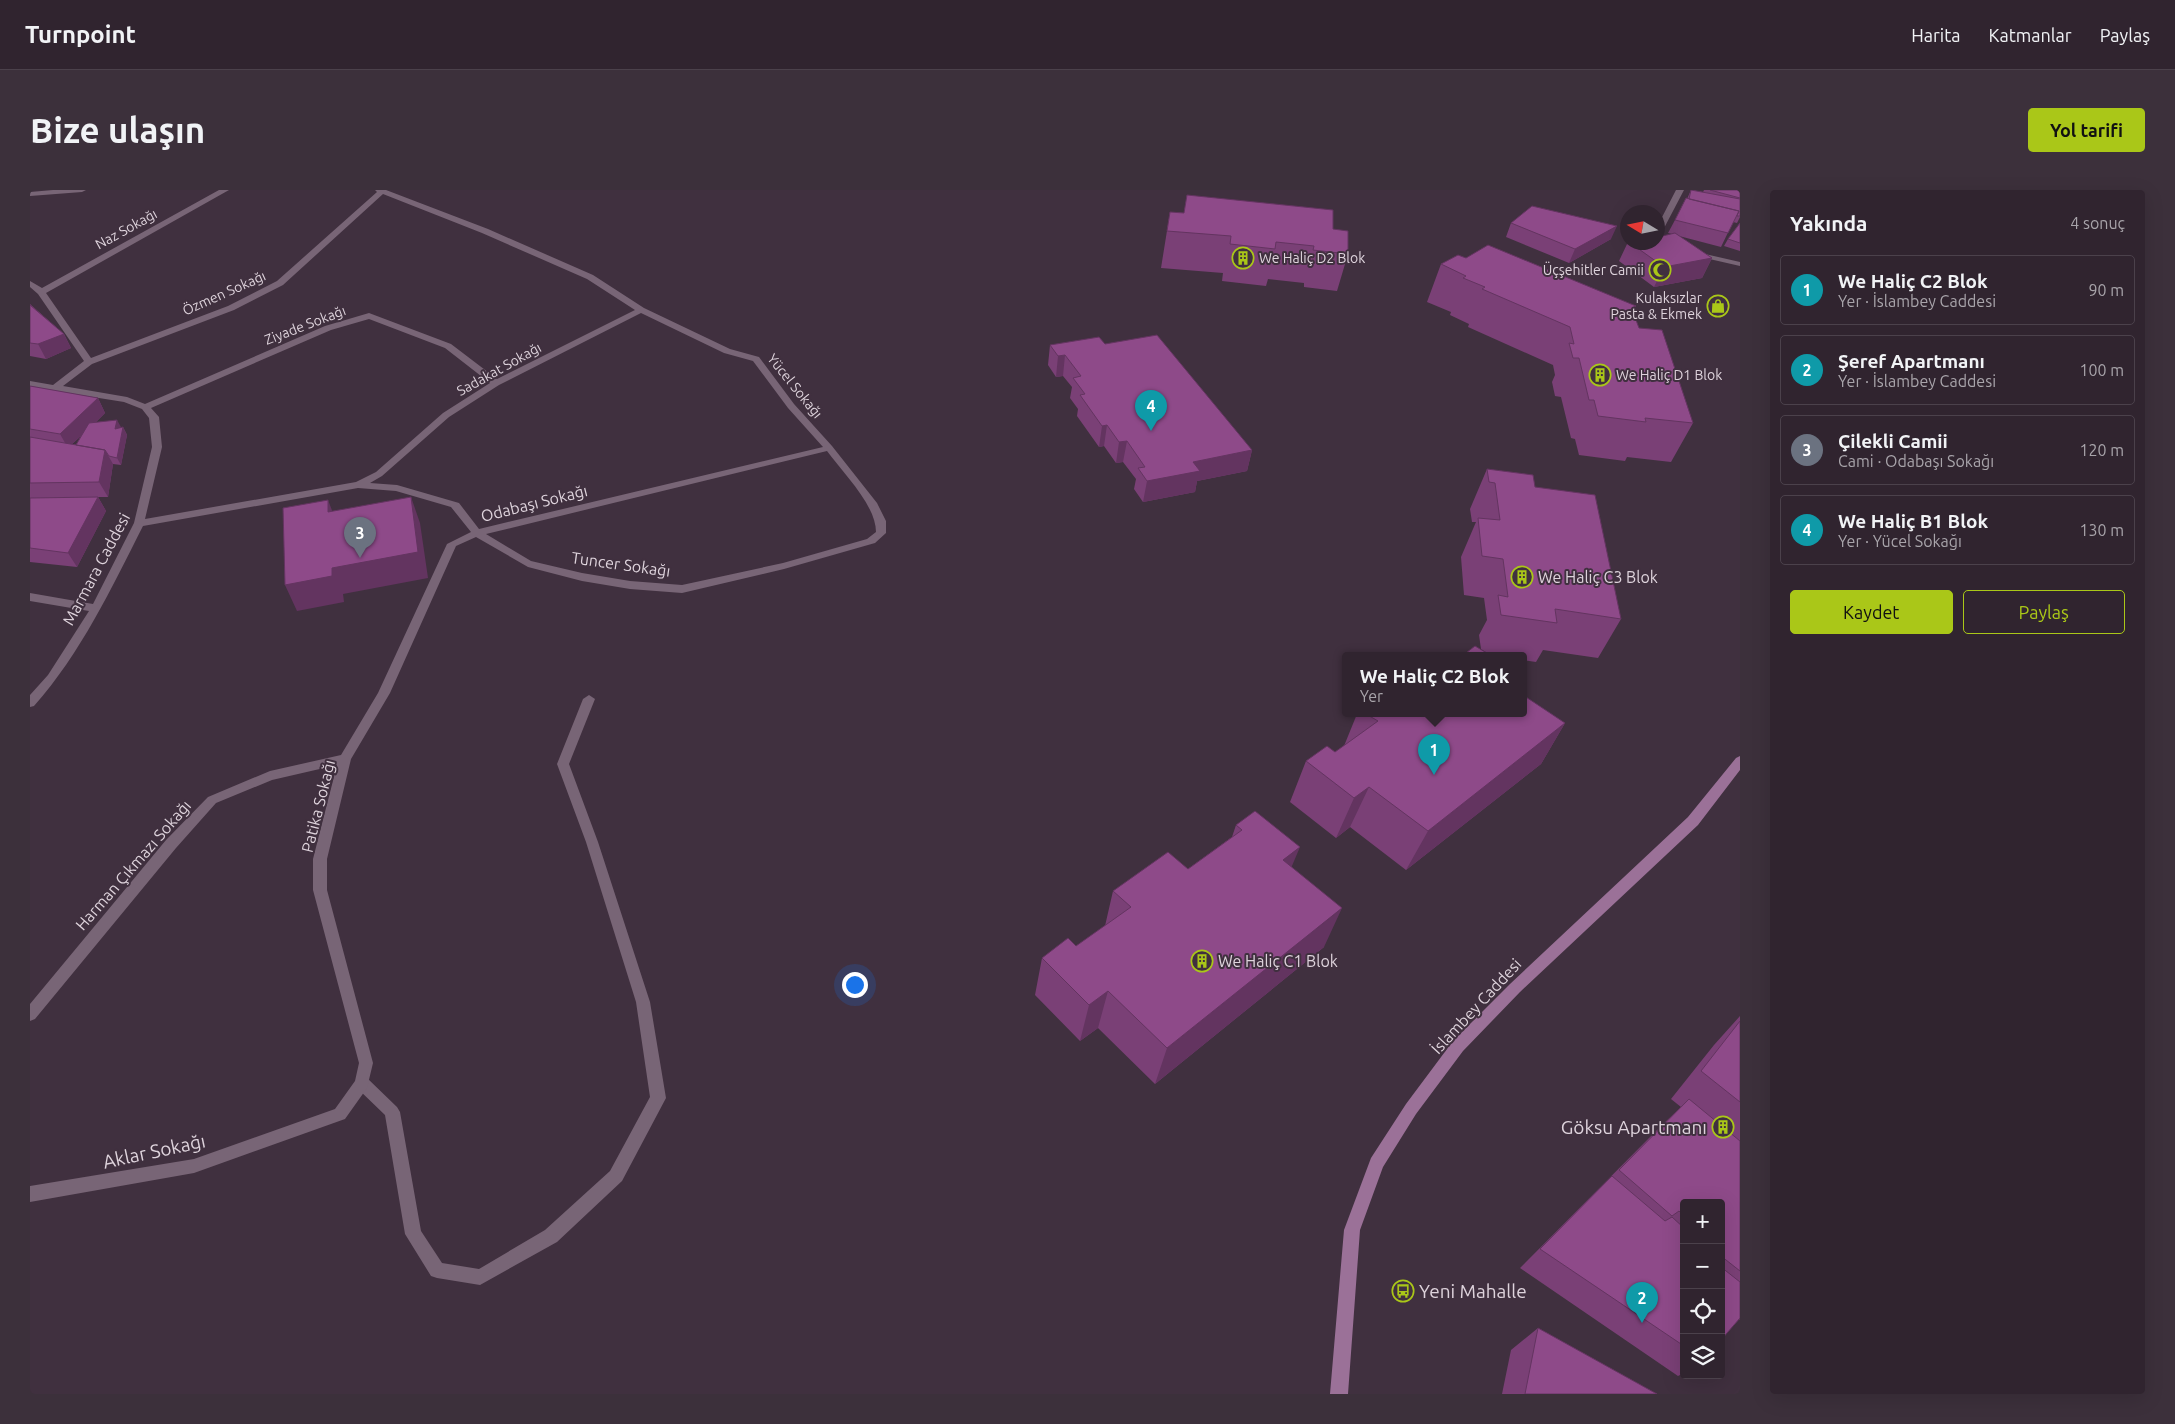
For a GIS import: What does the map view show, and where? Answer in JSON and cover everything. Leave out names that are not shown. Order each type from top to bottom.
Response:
[{"type":"main road","name":"İslambey Caddesi","points":[[1339,1394],[1352,1230],[1377,1163],[1411,1109],[1458,1046],[1515,988],[1693,821],[1740,761]]},
{"type":"street","points":[[30,194],[82,190]]},
{"type":"street","name":"Naz Sokağı","points":[[41,292],[225,190]]},
{"type":"street","points":[[1665,219],[1680,190]]},
{"type":"street","name":"Yücel Sokağı","points":[[381,191],[485,231],[590,277],[640,310],[727,351],[756,359],[791,406],[829,448],[873,505],[881,521],[881,533]]},
{"type":"street","name":"Özmen Sokağı","points":[[56,387],[89,362],[231,308],[280,283],[381,191]]},
{"type":"street","points":[[1687,251],[1740,264]]},
{"type":"street","points":[[30,283],[41,292],[89,362]]},
{"type":"street","name":"Sadakat Sokağı","points":[[358,485],[379,474],[446,415],[496,383],[640,310]]},
{"type":"street","name":"Ziyade Sokağı","points":[[145,407],[328,328],[369,316],[448,346],[496,383]]},
{"type":"street","points":[[30,384],[127,400],[145,407]]},
{"type":"street","name":"Marmara Caddesi","points":[[30,702],[52,678],[96,608],[139,523],[157,447],[154,417],[145,407]]},
{"type":"street","name":"Odabaşı Sokağı","points":[[139,523],[358,485],[397,488],[455,505],[476,534],[829,448]]},
{"type":"street","name":"Tuncer Sokağı","points":[[476,534],[528,564],[582,577],[630,585],[682,589],[784,566],[871,541],[881,533]]},
{"type":"street","name":"Patika Sokağı","points":[[340,1114],[362,1083],[366,1063],[320,890],[320,858],[345,759],[384,693],[452,544],[476,534]]},
{"type":"street","points":[[30,597],[96,608]]},
{"type":"street","points":[[362,1083],[392,1112],[413,1234],[437,1270],[480,1276],[551,1236],[616,1176],[658,1098],[643,1002],[592,842],[563,764],[589,700]]},
{"type":"street","name":"Harman Çıkmazı Sokağı","points":[[30,1015],[171,844],[212,800],[270,776],[345,759]]},
{"type":"street","name":"Aklar Sokağı","points":[[30,1194],[194,1166],[340,1114]]},
{"type":"building","points":[[1691,190],[1740,199],[1740,216],[1737,216],[1739,211],[1689,199]]},
{"type":"building","points":[[1710,190],[1740,190],[1740,198]]},
{"type":"building","points":[[1187,195],[1333,210],[1333,229],[1348,231],[1348,254],[1313,250],[1314,246],[1276,242],[1275,249],[1230,244],[1231,236],[1167,231],[1170,212],[1184,213]]},
{"type":"building","points":[[1686,198],[1739,211],[1728,233],[1675,220]]},
{"type":"building","points":[[1532,206],[1617,226],[1575,249],[1511,223]]},
{"type":"building","points":[[1740,223],[1740,243],[1728,239]]},
{"type":"building","points":[[1675,233],[1712,258],[1664,267],[1640,250],[1665,250],[1665,235]]},
{"type":"building","points":[[1488,245],[1636,306],[1623,314],[1636,320],[1639,328],[1662,330],[1693,423],[1645,418],[1646,422],[1598,416],[1594,400],[1589,400],[1579,358],[1573,358],[1569,343],[1574,344],[1570,327],[1482,289],[1485,287],[1463,278],[1466,276],[1441,264],[1458,255],[1466,258]]},
{"type":"building","points":[[30,305],[64,334],[38,344],[30,343]]},
{"type":"building","points":[[1157,335],[1252,450],[1193,462],[1200,471],[1147,481],[1138,468],[1145,467],[1127,441],[1119,442],[1107,425],[1102,426],[1080,395],[1085,394],[1073,378],[1081,376],[1065,355],[1058,356],[1050,345],[1099,337],[1105,344]]},
{"type":"building","points":[[30,386],[98,398],[60,434],[30,429]]},
{"type":"building","points":[[117,420],[115,429],[123,427],[117,458],[109,456],[105,450],[76,445],[89,423]]},
{"type":"building","points":[[30,437],[105,450],[99,482],[30,483]]},
{"type":"building","points":[[1487,469],[1533,475],[1535,487],[1595,495],[1621,619],[1555,609],[1557,623],[1501,615],[1498,595],[1508,597],[1503,559],[1482,556],[1478,518],[1500,520],[1495,483],[1489,482]]},
{"type":"building","points":[[98,497],[68,553],[30,548],[30,498]]},
{"type":"building","points":[[411,497],[418,552],[332,568],[332,576],[285,585],[283,508],[328,500],[328,512]]},
{"type":"building","points":[[1475,646],[1485,652],[1467,652]]},
{"type":"building","points":[[1527,698],[1565,723],[1428,831],[1369,787],[1354,798],[1306,761],[1327,746],[1335,752],[1378,721],[1371,717],[1527,717]]},
{"type":"building","name":"We Haliç C1 Blok","points":[[1255,811],[1300,847],[1283,860],[1342,908],[1167,1048],[1108,991],[1089,1005],[1042,958],[1068,938],[1076,946],[1131,907],[1113,891],[1168,852],[1188,869],[1242,830],[1236,825]]},
{"type":"building","points":[[1740,1021],[1740,1102],[1701,1071]]},
{"type":"building","points":[[1689,1099],[1740,1141],[1740,1271],[1725,1259],[1725,1199],[1680,1199],[1680,1212],[1672,1216],[1619,1170]]},
{"type":"building","points":[[1612,1176],[1665,1221],[1672,1217],[1680,1224],[1680,1343],[1540,1249]]},
{"type":"building","points":[[1725,1270],[1740,1282],[1740,1318],[1725,1335]]},
{"type":"building","points":[[1538,1328],[1657,1394],[1525,1394]]},
{"type":"place","name":"We Haliç D2 Blok","points":[[1243,258]]},
{"type":"place","name":"Üçşehitler Camii","points":[[1660,270]]},
{"type":"place","name":"Kulaksızlar Pasta & Ekmek","points":[[1718,306]]},
{"type":"place","name":"We Haliç D1 Blok","points":[[1600,375]]},
{"type":"place","name":"We Haliç B1 Blok","points":[[1151,431]]},
{"type":"place","name":"Çilekli Camii","points":[[360,558]]},
{"type":"place","name":"We Haliç C3 Blok","points":[[1522,577]]},
{"type":"place","name":"We Haliç C2 Blok","points":[[1434,775]]},
{"type":"place","name":"We Haliç C1 Blok","points":[[1202,961]]},
{"type":"place","name":"Göksu Apartmanı","points":[[1723,1127]]},
{"type":"place","name":"Yeni Mahalle","points":[[1403,1291]]},
{"type":"place","name":"Şeref Apartmanı","points":[[1642,1323]]}]
